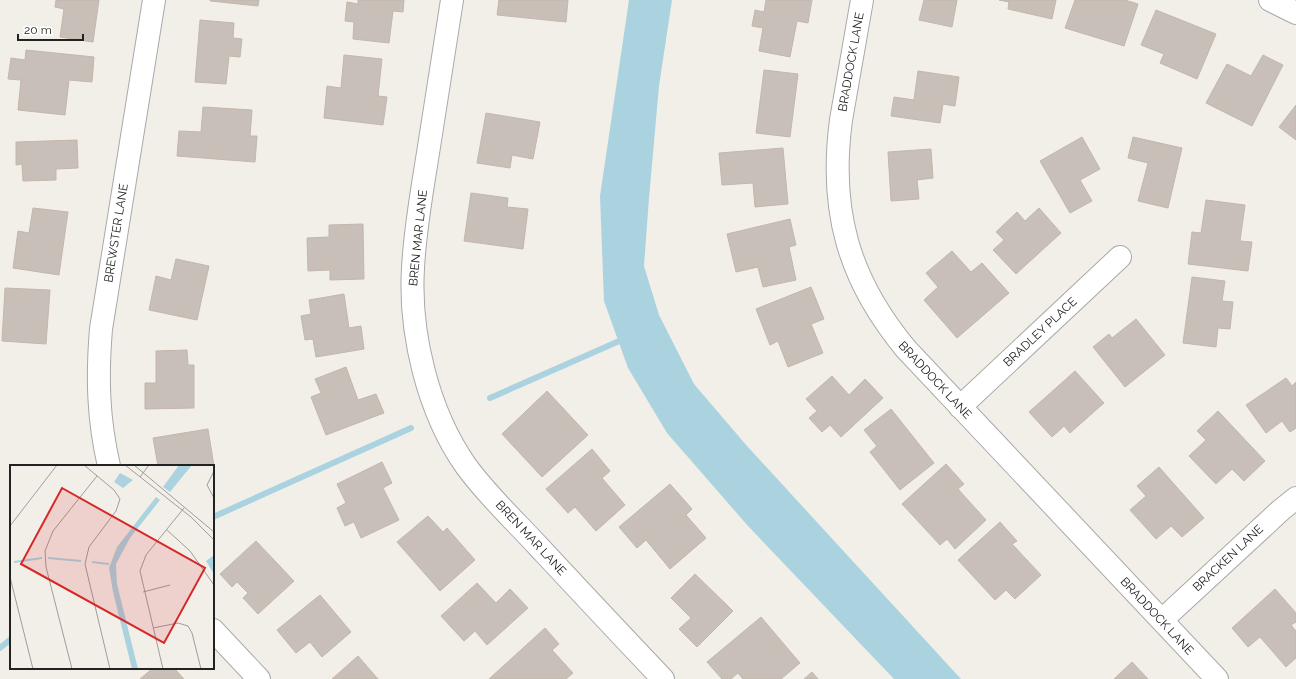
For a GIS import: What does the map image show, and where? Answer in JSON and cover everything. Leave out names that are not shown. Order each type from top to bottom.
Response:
[{"type":"street","name":"BREWSTER LANE","points":[[109,465],[101,426],[99,402],[98,378],[101,329],[154,0]]},
{"type":"street","name":"BREN MAR LANE","points":[[452,0],[416,227],[413,269],[415,330],[428,384],[439,414],[466,466],[663,679]]},
{"type":"street","name":"BRADDOCK LANE","points":[[862,0],[839,140],[838,196],[844,233],[858,274],[867,293],[891,332],[906,349],[1217,679]]},
{"type":"street","points":[[1270,0],[1296,13]]},
{"type":"street","name":"BRADLEY PLACE","points":[[960,407],[1120,257]]},
{"type":"street","name":"BRACKEN LANE","points":[[1162,620],[1281,510],[1296,498]]},
{"type":"street","points":[[214,631],[259,679]]},
{"type":"water","points":[[629,0],[672,0],[659,86],[644,266],[659,315],[694,384],[747,446],[961,679],[894,679],[748,526],[667,433],[628,368],[604,301],[600,196]]},
{"type":"building","points":[[56,0],[99,0],[93,42],[60,37],[64,9],[55,7]]},
{"type":"building","points":[[210,0],[259,0],[258,6]]},
{"type":"building","points":[[358,0],[404,0],[403,12],[393,11],[389,43],[353,39],[354,22],[345,21],[347,2],[358,4]]},
{"type":"building","points":[[499,0],[568,0],[566,22],[497,15]]},
{"type":"building","points":[[766,0],[812,0],[808,23],[797,21],[790,57],[759,51],[763,28],[752,26],[755,10],[764,12]]},
{"type":"building","points":[[924,0],[957,0],[952,27],[919,20]]},
{"type":"building","points":[[999,0],[1056,0],[1052,19],[1008,9],[1009,2]]},
{"type":"building","points":[[1075,0],[1125,0],[1138,4],[1124,46],[1065,28]]},
{"type":"building","points":[[1156,10],[1216,34],[1197,79],[1160,63],[1164,54],[1141,45]]},
{"type":"building","points":[[200,20],[234,23],[233,38],[242,39],[240,57],[229,56],[226,84],[195,82]]},
{"type":"building","points":[[26,50],[94,57],[92,82],[69,80],[65,115],[18,110],[21,80],[8,79],[11,58],[25,60]]},
{"type":"building","points":[[344,55],[382,59],[378,96],[387,97],[383,125],[324,118],[327,86],[341,88]]},
{"type":"building","points":[[1263,55],[1283,65],[1252,126],[1206,103],[1227,64],[1251,76]]},
{"type":"building","points":[[764,70],[798,74],[790,137],[756,133]]},
{"type":"building","points":[[918,71],[959,77],[955,106],[943,104],[940,123],[891,116],[894,97],[914,100]]},
{"type":"building","points":[[1296,105],[1296,140],[1279,127]]},
{"type":"building","points":[[203,107],[252,110],[250,136],[257,136],[255,162],[177,156],[179,131],[201,132]]},
{"type":"building","points":[[486,113],[540,122],[533,159],[512,155],[510,168],[477,163]]},
{"type":"building","points":[[1082,137],[1100,169],[1080,180],[1092,201],[1070,213],[1040,161]]},
{"type":"building","points":[[1133,137],[1182,148],[1168,208],[1138,201],[1148,163],[1128,158]]},
{"type":"building","points":[[77,140],[78,168],[56,169],[56,180],[23,181],[22,164],[16,165],[16,142]]},
{"type":"building","points":[[783,148],[788,204],[755,207],[753,183],[722,185],[719,153]]},
{"type":"building","points":[[931,149],[933,178],[917,180],[919,199],[891,201],[888,152]]},
{"type":"building","points":[[471,193],[508,198],[507,207],[528,209],[523,249],[464,241]]},
{"type":"building","points":[[1206,200],[1245,205],[1240,241],[1252,242],[1248,271],[1188,264],[1192,232],[1201,233]]},
{"type":"building","points":[[33,208],[68,212],[59,275],[13,268],[18,231],[29,233]]},
{"type":"building","points":[[1039,208],[1061,233],[1016,274],[993,250],[1004,240],[996,232],[1017,212],[1025,221]]},
{"type":"building","points":[[790,219],[796,245],[789,247],[796,280],[763,287],[758,267],[736,272],[727,234]]},
{"type":"building","points":[[363,224],[364,279],[330,280],[330,270],[308,271],[307,238],[329,237],[329,225]]},
{"type":"building","points":[[952,251],[971,272],[982,263],[1009,293],[957,338],[924,300],[938,287],[926,273]]},
{"type":"building","points":[[176,259],[209,266],[197,320],[149,310],[156,276],[171,280]]},
{"type":"building","points":[[1192,277],[1225,281],[1222,301],[1233,302],[1230,329],[1218,328],[1216,347],[1183,343]]},
{"type":"building","points":[[811,287],[824,319],[811,324],[823,353],[788,367],[778,341],[770,345],[756,309]]},
{"type":"building","points":[[5,288],[50,290],[46,344],[2,341]]},
{"type":"building","points":[[344,294],[349,328],[361,326],[364,349],[316,357],[313,339],[305,340],[301,316],[311,314],[309,300]]},
{"type":"building","points":[[1136,319],[1165,355],[1125,387],[1093,347],[1109,334],[1112,338]]},
{"type":"building","points":[[187,350],[188,365],[194,365],[194,408],[145,409],[145,383],[156,383],[156,351]]},
{"type":"building","points":[[346,367],[358,400],[376,394],[384,413],[326,435],[311,397],[321,393],[315,379]]},
{"type":"building","points":[[1075,371],[1104,403],[1070,433],[1064,426],[1052,437],[1029,412]]},
{"type":"building","points":[[832,376],[849,395],[865,379],[883,398],[841,437],[830,425],[822,432],[809,418],[817,411],[806,399]]},
{"type":"building","points":[[1286,378],[1292,386],[1296,382],[1296,428],[1290,432],[1282,421],[1266,433],[1246,405]]},
{"type":"building","points":[[547,391],[588,435],[542,477],[502,434]]},
{"type":"building","points":[[891,409],[934,463],[900,490],[870,452],[877,446],[864,430]]},
{"type":"building","points":[[1218,411],[1265,461],[1244,481],[1232,469],[1216,484],[1189,456],[1206,440],[1197,431]]},
{"type":"building","points":[[208,429],[214,465],[158,465],[153,438]]},
{"type":"building","points":[[592,449],[610,471],[602,478],[625,505],[596,531],[575,507],[568,513],[546,489]]},
{"type":"building","points":[[382,462],[392,483],[383,488],[399,520],[361,538],[354,522],[345,526],[337,508],[346,503],[337,484]]},
{"type":"building","points":[[946,464],[964,484],[958,489],[986,520],[955,549],[947,539],[940,545],[902,504]]},
{"type":"building","points":[[1159,467],[1204,518],[1182,537],[1171,526],[1156,539],[1130,510],[1146,496],[1137,486]]},
{"type":"building","points":[[670,484],[692,509],[686,515],[706,538],[670,569],[646,540],[637,548],[619,527]]},
{"type":"building","points":[[428,516],[443,532],[447,528],[475,560],[440,591],[397,542]]},
{"type":"building","points":[[1000,522],[1017,541],[1012,544],[1041,575],[1015,599],[1006,590],[995,600],[958,560]]},
{"type":"building","points":[[256,541],[294,581],[258,614],[243,598],[248,593],[237,582],[232,587],[220,574]]},
{"type":"building","points":[[695,574],[733,611],[697,647],[679,629],[691,618],[671,598]]},
{"type":"building","points":[[477,583],[496,603],[510,589],[528,608],[487,645],[475,631],[464,641],[441,616]]},
{"type":"building","points":[[1275,589],[1296,613],[1296,622],[1291,625],[1296,631],[1296,658],[1286,667],[1260,637],[1248,647],[1232,628]]},
{"type":"building","points":[[320,595],[351,632],[322,657],[310,642],[296,653],[277,630]]},
{"type":"building","points":[[761,617],[800,663],[781,679],[743,679],[738,673],[731,679],[722,679],[707,662]]},
{"type":"building","points":[[545,628],[559,644],[552,650],[573,673],[566,679],[489,679]]},
{"type":"building","points":[[358,656],[378,679],[332,679]]},
{"type":"building","points":[[1132,662],[1148,679],[1114,679]]},
{"type":"building","points":[[152,669],[175,669],[184,679],[140,679]]},
{"type":"building","points":[[812,672],[818,679],[804,679]]},
{"type":"waterway","points":[[490,398],[626,338]]},
{"type":"waterway","points":[[214,517],[411,428]]},
{"type":"waterway","points":[[0,648],[10,640]]}]
